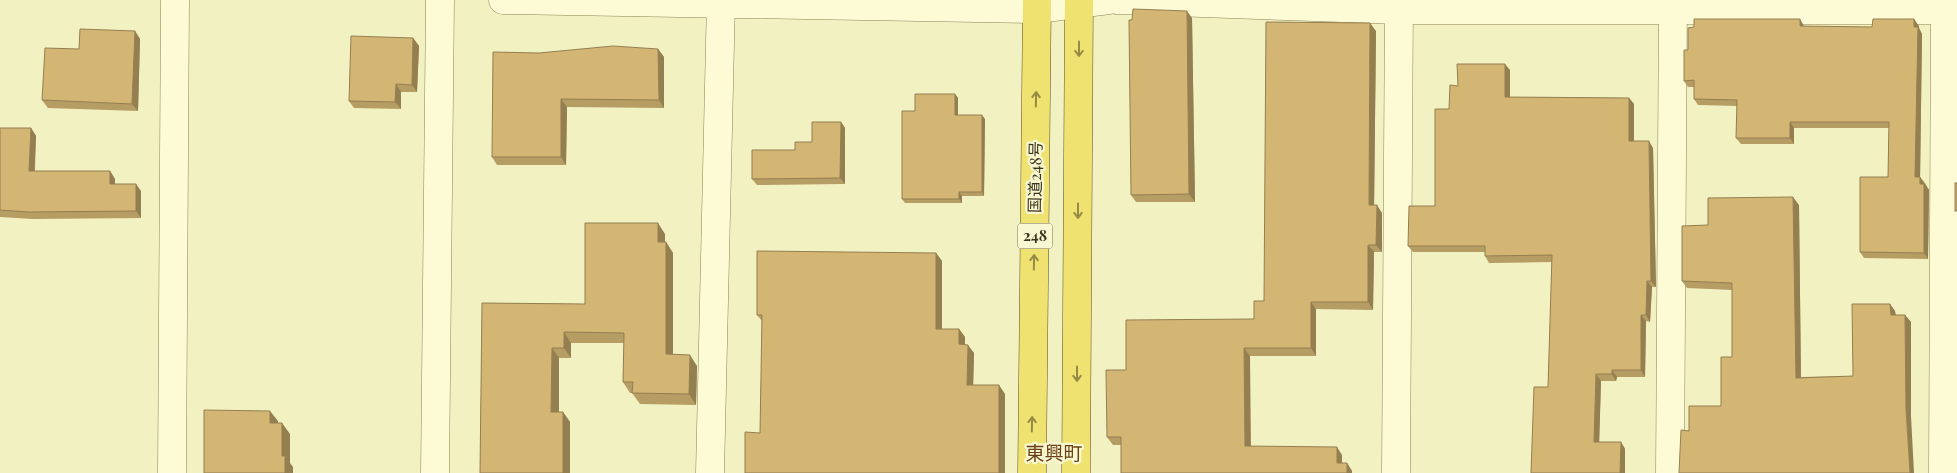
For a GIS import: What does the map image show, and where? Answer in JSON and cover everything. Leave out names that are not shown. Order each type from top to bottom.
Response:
[{"type":"highway","points":[[1076,473],[1079,2]]},
{"type":"highway","name":"国道248号","points":[[1032,473],[1037,5]]},
{"type":"street","points":[[172,473],[176,0]]},
{"type":"street","points":[[435,473],[440,0]]},
{"type":"street","points":[[503,0],[1037,5],[1109,0]]},
{"type":"street","points":[[1117,0],[1399,5],[1949,7],[1943,473]]},
{"type":"street","points":[[710,473],[721,2]]},
{"type":"street","points":[[1396,473],[1399,5]]},
{"type":"street","points":[[1670,473],[1673,5]]},
{"type":"building","points":[[1133,9],[1187,11],[1189,194],[1131,195],[1129,20],[1132,20]]},
{"type":"building","points":[[1694,19],[1800,19],[1800,26],[1872,27],[1873,19],[1914,19],[1914,27],[1918,27],[1915,177],[1920,177],[1920,184],[1924,184],[1924,253],[1860,252],[1860,177],[1888,177],[1889,122],[1790,122],[1790,138],[1736,138],[1737,100],[1694,99],[1694,80],[1684,81],[1684,50],[1688,50],[1688,28],[1694,27]]},
{"type":"building","points":[[1266,22],[1370,23],[1369,205],[1377,205],[1376,245],[1368,245],[1368,302],[1311,302],[1311,348],[1244,348],[1245,446],[1337,447],[1337,463],[1347,463],[1347,473],[1121,473],[1121,437],[1107,437],[1106,370],[1126,370],[1126,320],[1254,319],[1254,301],[1264,301]]},
{"type":"building","points":[[80,29],[135,31],[132,104],[42,100],[45,48],[79,49]]},
{"type":"building","points":[[351,36],[413,38],[412,85],[396,84],[395,102],[349,101]]},
{"type":"building","points":[[613,46],[658,49],[659,100],[561,99],[561,157],[492,157],[493,52],[539,53]]},
{"type":"building","points":[[1457,64],[1505,64],[1505,97],[1629,98],[1629,141],[1649,141],[1651,281],[1647,281],[1646,315],[1641,315],[1641,370],[1612,370],[1612,374],[1596,374],[1594,442],[1621,442],[1620,473],[1531,473],[1534,387],[1548,387],[1552,255],[1485,256],[1485,246],[1408,246],[1409,206],[1435,206],[1435,109],[1449,109],[1450,85],[1458,86]]},
{"type":"building","points":[[915,94],[955,94],[955,115],[982,115],[982,192],[959,192],[959,199],[902,199],[902,111],[915,111]]},
{"type":"building","points":[[812,122],[841,122],[840,178],[752,179],[752,150],[795,150],[795,142],[812,142]]},
{"type":"building","points":[[0,128],[31,128],[29,171],[110,171],[110,184],[136,184],[136,211],[28,212],[0,210]]},
{"type":"building","points":[[1955,183],[1957,183],[1957,211],[1955,211]]},
{"type":"building","points":[[1793,197],[1796,378],[1853,376],[1852,304],[1890,304],[1891,315],[1905,315],[1906,409],[1910,473],[1679,473],[1681,430],[1689,431],[1689,406],[1721,406],[1721,357],[1732,357],[1732,283],[1682,281],[1682,226],[1708,225],[1708,198]]},
{"type":"building","points":[[585,223],[658,223],[658,242],[666,242],[666,354],[690,355],[689,394],[632,393],[633,382],[623,382],[624,333],[564,332],[564,348],[552,348],[551,412],[563,412],[563,473],[480,473],[482,303],[585,304]]},
{"type":"building","points":[[757,251],[936,253],[936,329],[959,329],[959,344],[968,345],[967,385],[999,385],[999,473],[745,473],[745,432],[760,433],[762,315],[757,315]]},
{"type":"building","points":[[204,410],[270,411],[270,423],[282,423],[282,456],[285,456],[285,473],[204,473]]},
{"type":"district","name":"東興町","points":[[1054,453]]}]
